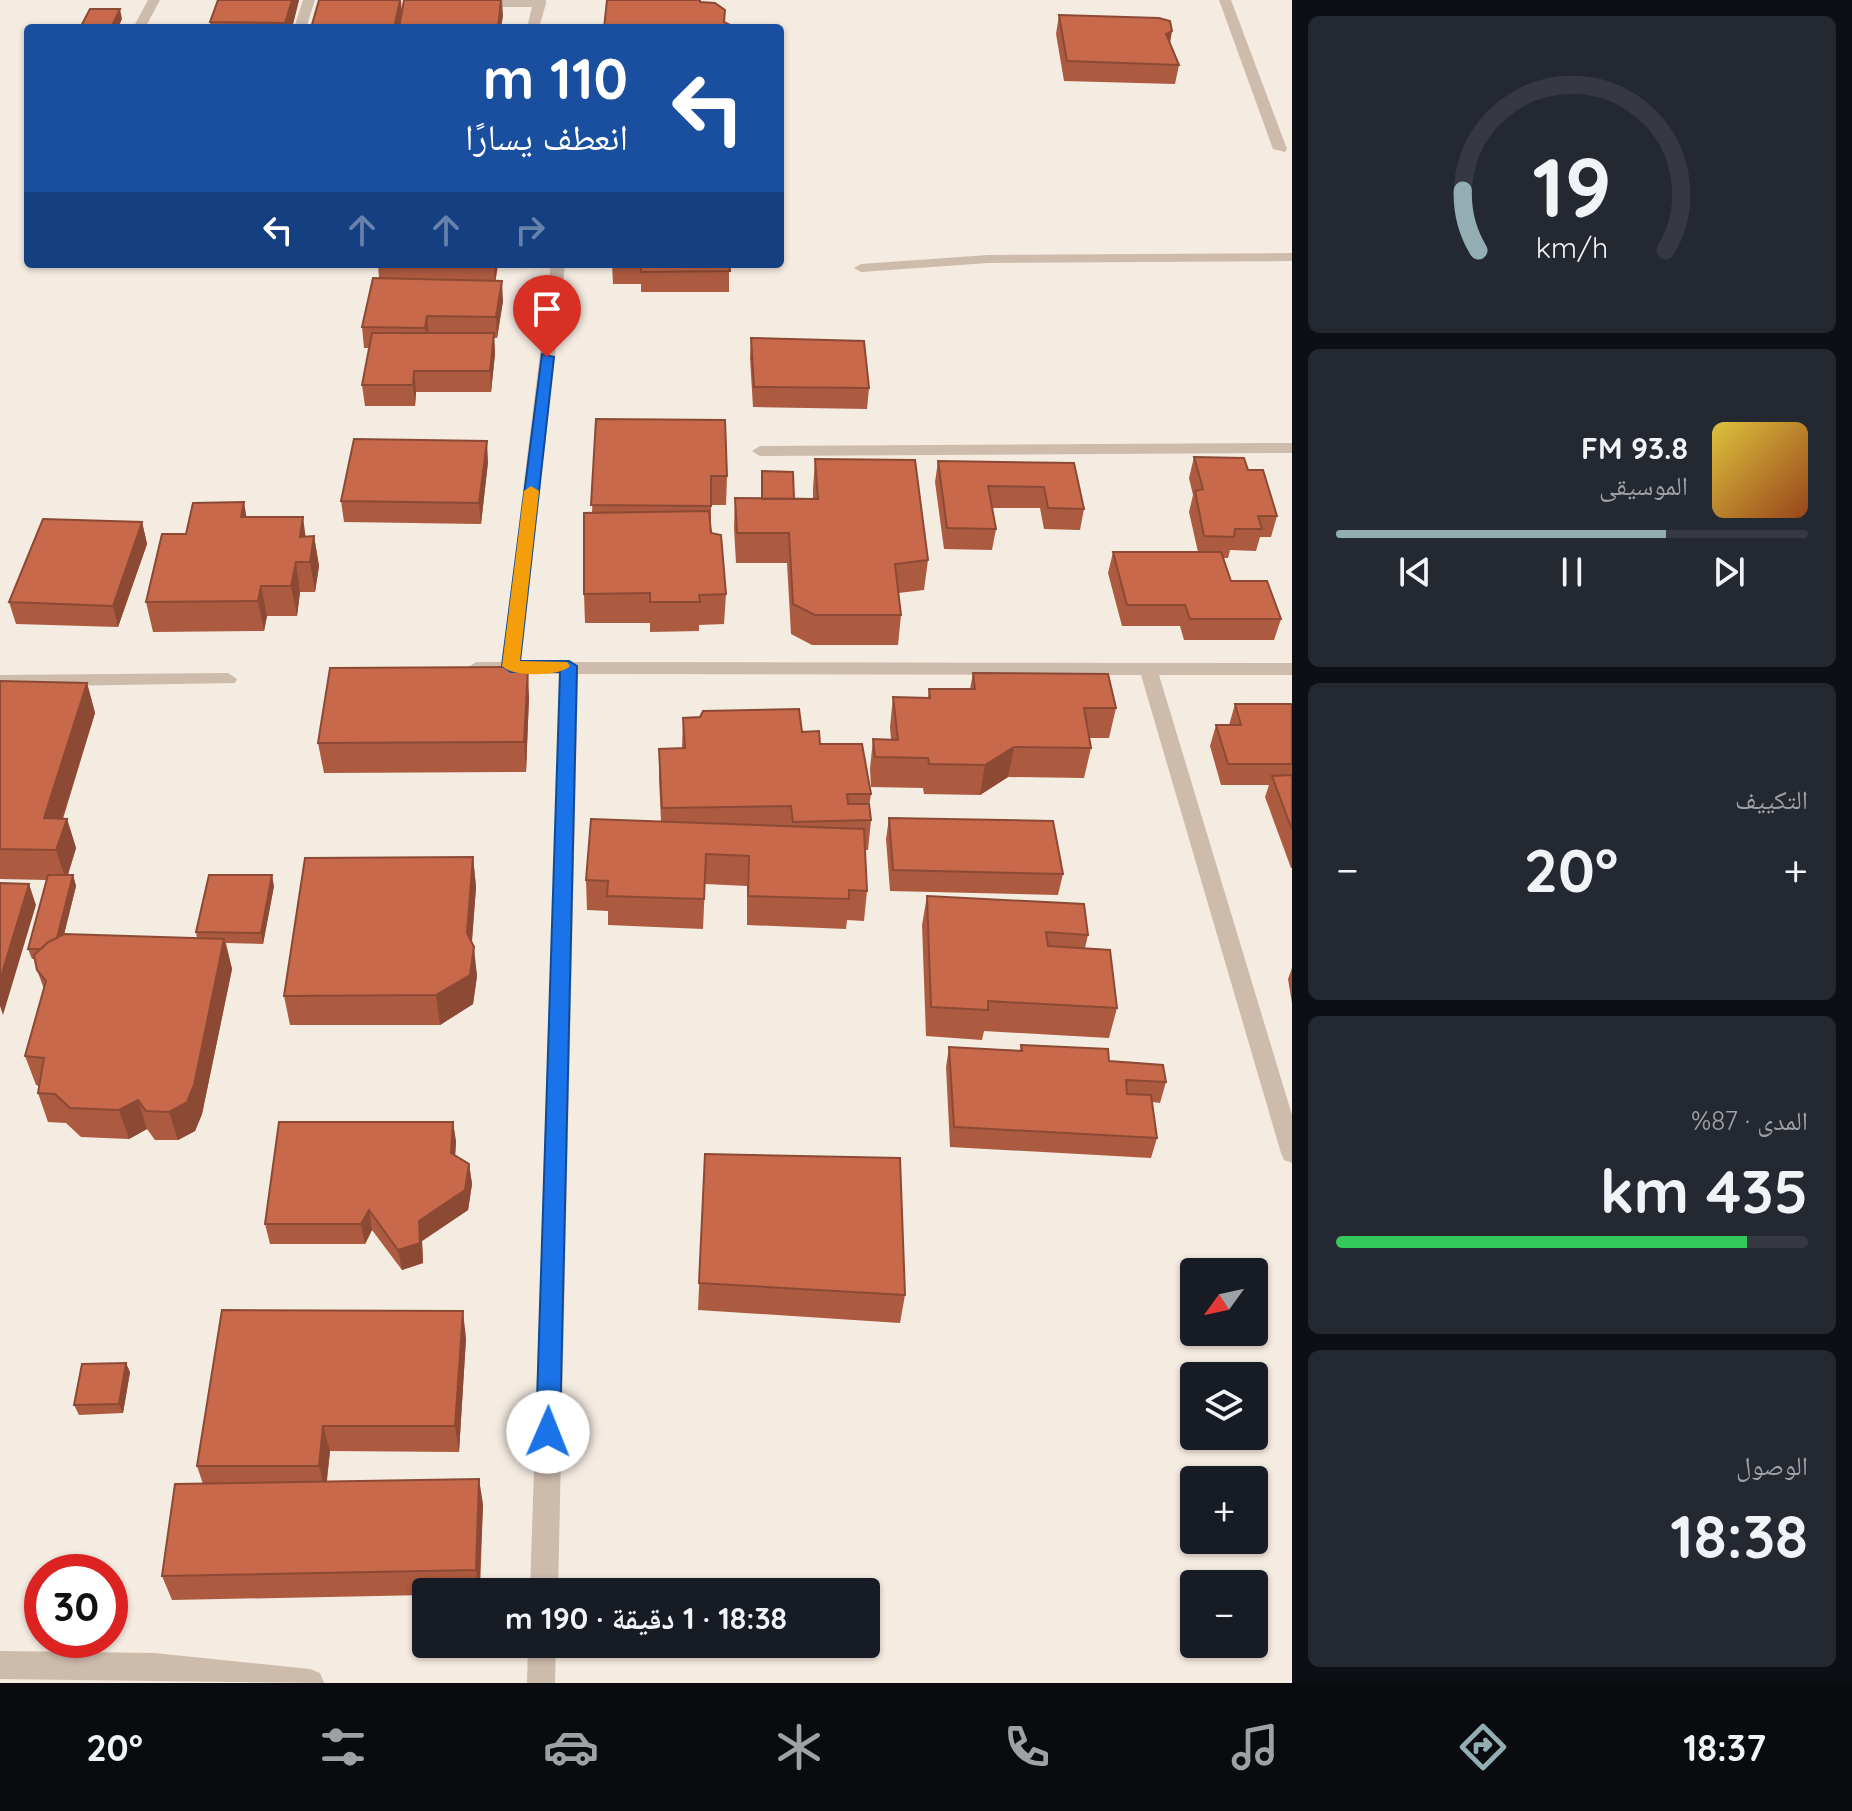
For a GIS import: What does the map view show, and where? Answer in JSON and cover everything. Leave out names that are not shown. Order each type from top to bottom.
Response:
[{"type":"street","points":[[141,24],[154,0]]},
{"type":"street","points":[[301,24],[309,0]]},
{"type":"street","points":[[1225,0],[1280,149]]},
{"type":"street","points":[[466,3],[540,1],[534,24]]},
{"type":"street","points":[[861,268],[988,259],[1292,257]]},
{"type":"street","points":[[511,666],[558,268]]},
{"type":"street","points":[[760,451],[1292,448]]},
{"type":"street","points":[[544,1578],[569,666]]},
{"type":"street","points":[[463,668],[1292,669]]},
{"type":"street","points":[[1148,668],[1292,1153]]},
{"type":"street","points":[[0,681],[228,679]]},
{"type":"street","points":[[541,1683],[542,1658]]},
{"type":"street","points":[[0,1665],[310,1683]]},
{"type":"building","points":[[218,0],[292,0],[285,23],[210,22]]},
{"type":"building","points":[[319,0],[400,0],[395,24],[312,24]]},
{"type":"building","points":[[404,0],[501,0],[498,24],[400,24]]},
{"type":"building","points":[[607,0],[700,0],[715,3],[725,10],[724,22],[728,24],[604,24]]},
{"type":"building","points":[[90,9],[120,9],[113,24],[82,24]]},
{"type":"building","points":[[1059,15],[1159,18],[1170,21],[1172,31],[1166,34],[1179,65],[1067,61]]},
{"type":"building","points":[[641,268],[730,268],[730,271],[641,272]]},
{"type":"building","points":[[373,278],[502,281],[496,317],[427,316],[425,328],[362,327]]},
{"type":"building","points":[[372,333],[494,333],[490,371],[414,371],[413,385],[362,385]]},
{"type":"building","points":[[751,338],[864,341],[869,388],[754,387]]},
{"type":"building","points":[[596,419],[725,420],[727,476],[711,476],[711,506],[591,505]]},
{"type":"building","points":[[354,439],[487,441],[479,503],[341,501]]},
{"type":"building","points":[[1194,457],[1244,458],[1248,470],[1263,470],[1277,516],[1258,516],[1262,529],[1235,529],[1234,537],[1204,536],[1195,491],[1203,489]]},
{"type":"building","points":[[815,459],[915,460],[928,560],[895,564],[901,615],[815,615],[793,604],[789,533],[737,533],[735,498],[818,499]]},
{"type":"building","points":[[938,461],[1074,463],[1084,509],[1048,508],[1044,487],[988,486],[996,529],[947,528]]},
{"type":"building","points":[[762,471],[793,472],[794,499],[762,499]]},
{"type":"building","points":[[244,502],[241,517],[303,517],[300,537],[314,536],[310,562],[296,562],[291,586],[261,586],[258,601],[146,602],[162,534],[186,534],[193,503]]},
{"type":"building","points":[[709,511],[711,533],[721,535],[726,594],[699,595],[700,602],[650,602],[650,593],[584,594],[584,513]]},
{"type":"building","points":[[43,519],[142,522],[113,606],[9,602]]},
{"type":"building","points":[[1113,552],[1221,552],[1231,581],[1267,581],[1281,619],[1190,619],[1185,605],[1127,605]]},
{"type":"building","points":[[528,667],[524,742],[318,743],[330,668]]},
{"type":"building","points":[[973,673],[1108,674],[1116,708],[1084,708],[1091,748],[1014,747],[985,765],[929,764],[928,758],[875,757],[873,739],[898,740],[893,697],[930,698],[929,689],[975,689]]},
{"type":"building","points":[[0,681],[87,683],[44,818],[67,819],[56,850],[0,849]]},
{"type":"building","points":[[1235,704],[1292,704],[1292,764],[1228,764],[1216,725],[1241,725]]},
{"type":"building","points":[[799,709],[802,732],[819,731],[820,744],[862,744],[871,794],[847,794],[848,804],[869,804],[871,820],[793,822],[791,806],[662,808],[659,749],[685,748],[683,718],[700,717],[703,711]]},
{"type":"building","points":[[1292,775],[1292,830],[1272,776]]},
{"type":"building","points":[[889,818],[1053,821],[1063,874],[893,870]]},
{"type":"building","points":[[591,819],[864,829],[867,891],[849,890],[849,899],[748,896],[749,856],[706,854],[704,899],[607,896],[608,881],[586,880]]},
{"type":"building","points":[[473,857],[467,933],[474,947],[470,975],[436,995],[284,996],[305,858]]},
{"type":"building","points":[[48,875],[73,875],[57,938],[41,949],[28,949]]},
{"type":"building","points":[[209,875],[272,875],[261,933],[196,932]]},
{"type":"building","points":[[0,883],[29,884],[0,980]]},
{"type":"building","points":[[927,896],[1084,904],[1088,935],[1046,932],[1048,946],[1110,950],[1117,1008],[988,1001],[988,1010],[931,1007]]},
{"type":"building","points":[[64,934],[224,939],[194,1085],[187,1102],[169,1112],[146,1111],[138,1100],[119,1110],[70,1108],[55,1094],[38,1093],[44,1058],[25,1056],[46,981],[37,970],[34,955],[48,942]]},
{"type":"building","points":[[1021,1045],[1108,1049],[1109,1061],[1163,1065],[1166,1082],[1126,1080],[1127,1094],[1151,1095],[1157,1138],[954,1127],[949,1047],[1022,1051]]},
{"type":"building","points":[[279,1122],[453,1122],[451,1153],[469,1164],[465,1190],[419,1221],[420,1243],[398,1250],[369,1210],[361,1224],[265,1224]]},
{"type":"building","points":[[705,1154],[900,1158],[905,1295],[699,1283]]},
{"type":"building","points":[[222,1310],[463,1311],[455,1426],[323,1426],[319,1466],[197,1466]]},
{"type":"building","points":[[126,1363],[119,1404],[74,1405],[82,1364]]},
{"type":"building","points":[[479,1479],[476,1570],[162,1576],[175,1484]]},
{"type":"slow traffic","points":[[531,491],[511,666],[561,666]]},
{"type":"route","points":[[547,357],[511,666],[569,666],[548,1432]]}]
